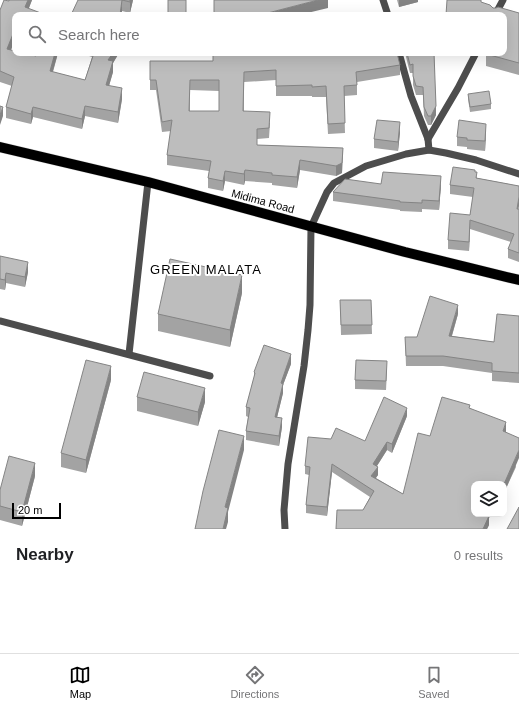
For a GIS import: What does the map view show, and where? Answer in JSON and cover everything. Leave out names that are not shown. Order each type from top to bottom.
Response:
[{"type":"main road","name":"Midima Road","points":[[0,147],[148,182],[405,252],[519,280]]},
{"type":"street","points":[[383,0],[387,12]]},
{"type":"street","points":[[497,12],[503,0]]},
{"type":"street","points":[[400,56],[411,96],[428,139],[429,150]]},
{"type":"street","points":[[428,139],[458,88],[474,56]]},
{"type":"street","points":[[285,529],[284,510],[288,464],[304,366],[308,330],[310,304],[311,227],[327,192],[334,183],[366,166],[406,154],[429,150],[476,160],[519,174]]},
{"type":"street","points":[[129,354],[148,182]]},
{"type":"street","points":[[0,321],[210,376]]},
{"type":"building","points":[[4,0],[28,0],[25,7],[38,12],[12,12],[12,36],[7,49],[12,50],[12,56],[54,56],[50,71],[85,80],[93,56],[111,56],[108,60],[113,61],[106,85],[122,88],[118,112],[85,106],[82,119],[33,107],[31,114],[6,107],[14,77],[0,71],[0,10]]},
{"type":"building","points":[[78,0],[122,0],[120,12],[72,12]]},
{"type":"building","points":[[168,0],[186,0],[186,12],[168,12]]},
{"type":"building","points":[[214,0],[318,0],[272,12],[214,12]]},
{"type":"building","points":[[447,0],[481,0],[481,2],[490,5],[493,8],[498,7],[519,13],[519,63],[493,56],[507,56],[507,12],[446,12]]},
{"type":"building","points":[[213,56],[398,56],[400,65],[356,72],[357,85],[344,86],[345,123],[328,124],[326,86],[276,86],[276,70],[244,72],[243,111],[270,112],[269,128],[257,129],[257,145],[343,148],[342,163],[336,166],[300,160],[297,177],[272,175],[272,173],[245,170],[244,174],[225,171],[223,181],[208,178],[211,161],[167,155],[172,120],[162,122],[156,80],[150,80],[150,61],[213,61]],"holes":[[[190,80],[219,80],[219,111],[189,111]]]},
{"type":"building","points":[[408,56],[434,56],[436,106],[431,116],[428,116],[424,107],[423,87],[416,86],[413,76],[413,64],[410,65]]},
{"type":"building","points":[[489,91],[491,104],[470,107],[468,94]]},
{"type":"building","points":[[0,106],[3,107],[0,115]]},
{"type":"building","points":[[377,120],[400,122],[398,142],[374,139]]},
{"type":"building","points":[[459,120],[486,124],[485,141],[467,140],[467,138],[457,137]]},
{"type":"building","points":[[453,167],[475,170],[475,172],[477,172],[476,178],[519,186],[517,209],[519,209],[519,253],[508,249],[514,234],[470,220],[469,242],[448,240],[450,213],[470,215],[474,188],[450,185]]},
{"type":"building","points":[[383,172],[441,176],[439,201],[422,200],[422,203],[400,202],[333,192],[345,179],[381,184]]},
{"type":"building","points":[[0,256],[28,262],[25,277],[6,273],[5,280],[0,279]]},
{"type":"building","points":[[170,259],[242,275],[230,330],[158,314]]},
{"type":"building","points":[[430,296],[458,305],[449,336],[494,342],[497,314],[519,316],[519,373],[492,371],[492,363],[443,356],[406,356],[405,337],[417,337]]},
{"type":"building","points":[[340,300],[371,300],[372,325],[341,325]]},
{"type":"building","points":[[264,345],[291,354],[281,383],[283,384],[275,417],[282,418],[279,436],[246,431],[250,408],[246,407],[254,372]]},
{"type":"building","points":[[86,360],[111,366],[86,460],[61,453]]},
{"type":"building","points":[[356,360],[387,361],[386,381],[355,380]]},
{"type":"building","points":[[144,372],[205,388],[198,412],[137,397]]},
{"type":"building","points":[[384,397],[407,408],[392,444],[387,442],[373,464],[378,467],[371,476],[403,494],[418,433],[430,436],[442,397],[470,405],[469,408],[506,422],[503,431],[519,438],[519,450],[505,481],[471,481],[471,517],[489,517],[483,529],[336,529],[337,510],[363,510],[374,491],[332,464],[327,507],[306,505],[310,467],[305,466],[308,437],[331,439],[336,428],[365,441]]},
{"type":"building","points":[[219,430],[244,436],[225,507],[228,508],[223,529],[195,529],[203,491]]},
{"type":"building","points":[[9,456],[35,463],[22,512],[0,506],[0,490]]},
{"type":"building","points":[[519,507],[519,529],[507,529]]},
{"type":"district","name":"GREEN MALATA","points":[[206,269]]}]
